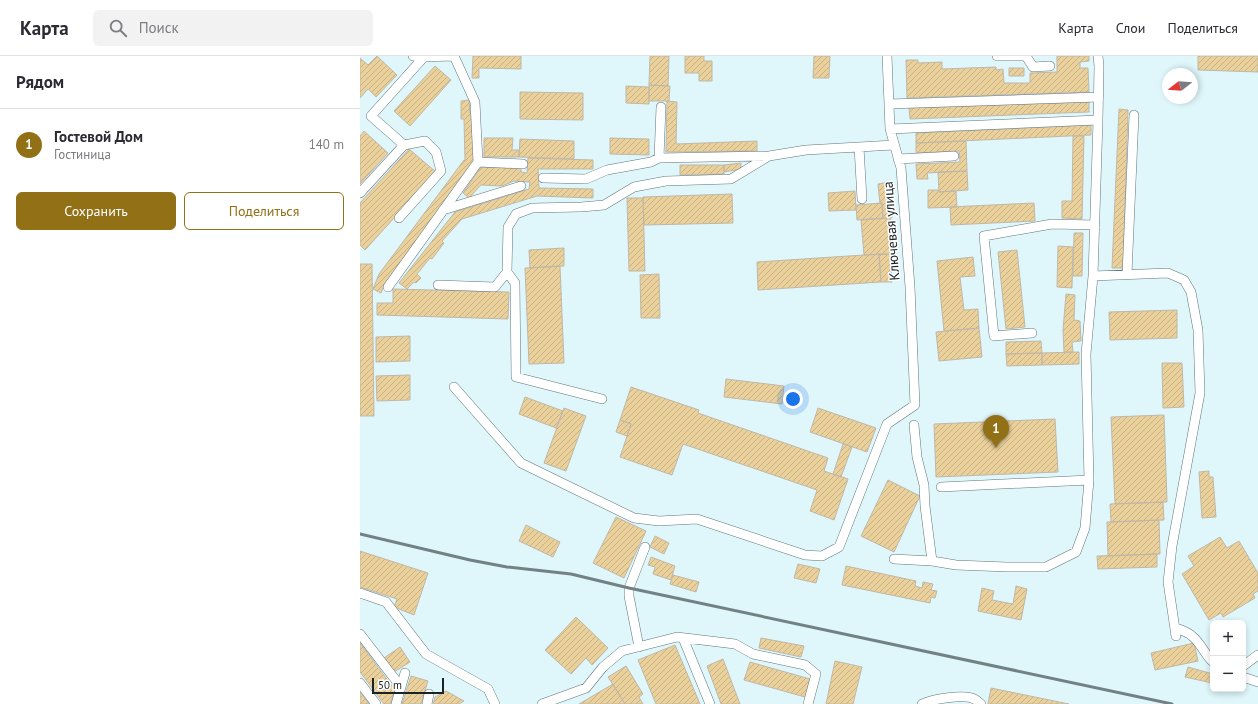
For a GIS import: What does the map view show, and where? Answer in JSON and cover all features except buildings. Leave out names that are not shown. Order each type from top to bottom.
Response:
[{"type":"street","points":[[388,287],[478,162],[475,102],[453,56],[413,56]]},
{"type":"street","name":"Ключевая улица","points":[[454,387],[521,463],[634,518],[659,521],[697,519],[805,555],[822,556],[839,547],[887,424],[915,405],[909,279],[901,168],[890,129],[887,56]]},
{"type":"street","points":[[997,56],[1026,56],[1033,67],[1050,66]]},
{"type":"street","points":[[894,559],[932,561],[964,565],[1046,567],[1076,552],[1085,528],[1089,480],[1086,354],[1093,276],[1098,120],[1098,56]]},
{"type":"street","points":[[404,145],[371,116],[424,57]]},
{"type":"street","points":[[889,104],[1098,97]]},
{"type":"street","points":[[659,158],[661,107]]},
{"type":"street","points":[[1127,274],[1134,114]]},
{"type":"street","points":[[890,129],[1098,120]]},
{"type":"street","points":[[360,194],[404,145],[425,141],[436,152],[442,171],[399,218]]},
{"type":"street","points":[[543,178],[586,179],[607,170],[652,162],[659,158],[769,156],[806,150],[894,145]]},
{"type":"street","points":[[859,147],[862,199]]},
{"type":"street","points":[[602,400],[516,377],[516,283],[508,272],[508,227],[516,214],[532,208],[604,205],[634,188],[666,181],[731,179],[769,156]]},
{"type":"street","points":[[898,159],[954,156]]},
{"type":"street","points":[[478,162],[523,164]]},
{"type":"street","points":[[443,210],[521,186]]},
{"type":"street","points":[[1032,333],[994,336],[984,236],[1052,224],[1095,225]]},
{"type":"street","points":[[438,285],[495,287],[508,272]]},
{"type":"street","points":[[1093,276],[1168,273],[1184,280],[1191,292],[1198,330],[1200,393],[1172,546],[1168,582],[1175,632],[1191,635],[1210,659]]},
{"type":"street","points":[[914,425],[917,457],[924,484],[925,506],[932,561]]},
{"type":"street","points":[[941,487],[1089,480]]},
{"type":"street","points":[[639,647],[629,596],[629,588],[645,547]]},
{"type":"street","points":[[360,593],[386,602],[426,654],[488,690],[495,704]]},
{"type":"street","points":[[360,634],[401,687]]},
{"type":"street","points":[[542,704],[586,688],[603,667],[622,651],[677,637],[735,644],[753,654],[805,665],[816,674],[807,704]]},
{"type":"street","points":[[683,638],[710,704]]},
{"type":"street","points":[[1246,664],[1258,655]]},
{"type":"street","points":[[396,704],[405,673]]},
{"type":"street","points":[[1246,679],[1258,682]]},
{"type":"street","points":[[360,683],[376,704]]},
{"type":"street","points":[[427,704],[429,694]]},
{"type":"street","points":[[922,704],[932,700],[959,697],[975,699],[981,704]]},
{"type":"railway","points":[[360,534],[470,560],[507,567],[571,574],[629,588],[1172,704]]},
{"type":"place","name":"Гостевой Дом","points":[[996,448]]}]
